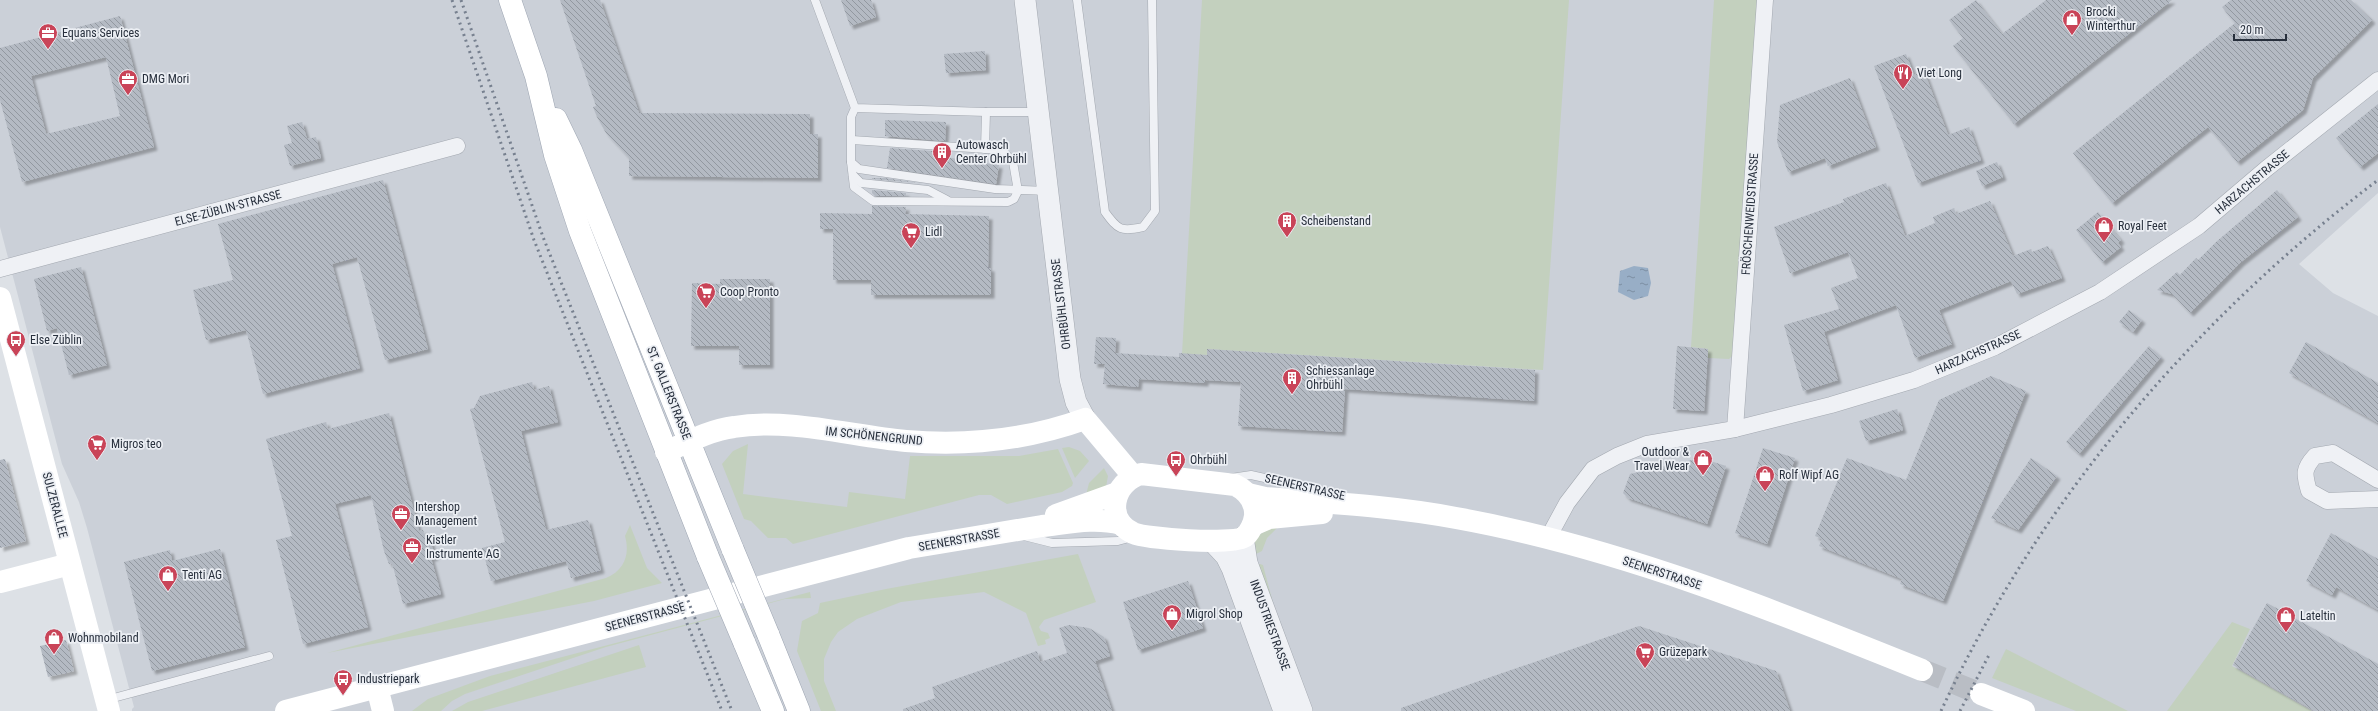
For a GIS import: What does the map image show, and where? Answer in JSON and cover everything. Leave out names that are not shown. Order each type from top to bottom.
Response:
[{"type":"main road","name":"ST. GALLERSTRASSE","points":[[510,0],[536,76],[555,155],[580,231],[708,557],[773,711]]},
{"type":"main road","name":"ST. GALLERSTRASSE","points":[[536,76],[571,150],[688,442],[799,711]]},
{"type":"main road","name":"SULZERALLEE","points":[[0,298],[108,706]]},
{"type":"main road","name":"IM SCHÖNENGRUND","points":[[666,452],[712,432],[763,424],[906,441],[957,443],[1020,437],[1053,431],[1085,420]]},
{"type":"main road","name":"OHRBÜHLSTRASSE","points":[[1085,420],[1133,476]]},
{"type":"main road","name":"SEENERSTRASSE","points":[[1133,476],[1148,474],[1216,481],[1235,485],[1248,494],[1265,498],[1393,507],[1458,518],[1548,538],[1597,551],[1764,607],[1922,670]]},
{"type":"main road","points":[[1121,524],[1115,509],[1117,493],[1126,480],[1133,476]]},
{"type":"main road","name":"SEENERSTRASSE","points":[[1006,531],[1117,493]]},
{"type":"main road","name":"SEENERSTRASSE","points":[[1248,494],[1254,509],[1248,531]]},
{"type":"main road","name":"SEENERSTRASSE","points":[[286,711],[909,548],[1006,531],[1104,519],[1121,524],[1134,533],[1142,535],[1213,542],[1228,542],[1269,518],[1393,507]]},
{"type":"main road","points":[[0,582],[70,564]]},
{"type":"main road","points":[[376,687],[383,711]]},
{"type":"main road","points":[[1981,694],[2024,711]]},
{"type":"street","name":"OHRBÜHLSTRASSE","points":[[1025,0],[1070,379],[1076,402],[1085,420]]},
{"type":"street","name":"FRÖSCHENWEIDSTRASSE","points":[[1735,429],[1765,0]]},
{"type":"street","name":"HARZACHSTRASSE","points":[[1548,538],[1567,503],[1593,469],[1617,456],[1647,444],[1735,429],[1831,405],[1914,380],[1995,347],[2100,292],[2199,226],[2266,169],[2378,80]]},
{"type":"street","name":"ELSE-ZÜBLIN-STRASSE","points":[[0,270],[457,146]]},
{"type":"street","points":[[2378,480],[2333,453],[2315,456],[2306,466],[2306,478],[2309,491],[2326,501],[2378,499]]},
{"type":"street","name":"INDUSTRIESTRASSE","points":[[1248,531],[1247,563],[1302,711]]},
{"type":"street","name":"INDUSTRIESTRASSE","points":[[1213,542],[1226,556],[1232,568],[1284,711]]},
{"type":"lane","points":[[815,0],[854,108],[851,117],[852,175],[854,187],[873,201],[1008,202],[1014,199],[1018,191],[1013,162],[1002,150],[852,140]]},
{"type":"lane","points":[[1077,0],[1105,212],[1115,227],[1127,231],[1143,227],[1155,211],[1152,0]]},
{"type":"lane","points":[[854,108],[1038,112]]},
{"type":"lane","points":[[985,149],[986,112]]},
{"type":"lane","points":[[852,162],[859,168],[886,174],[1018,191],[1048,191]]},
{"type":"lane","points":[[852,175],[861,183],[928,190],[949,201]]},
{"type":"lane","name":"SEENERSTRASSE","points":[[1216,481],[1251,475],[1393,507]]},
{"type":"lane","name":"SEENERSTRASSE","points":[[1006,531],[1052,543],[1118,541],[1142,535]]},
{"type":"lane","points":[[108,706],[269,656]]},
{"type":"shaded area","points":[[0,0],[2378,0],[2378,193],[2299,264],[2333,293],[2378,316],[2378,711],[132,711],[134,707],[87,528],[79,502],[62,464],[0,227]]},
{"type":"green space","points":[[1202,0],[1569,0],[1543,370],[1207,349],[1207,355],[1182,354]]},
{"type":"green space","points":[[1714,0],[1765,0],[1741,347],[1729,359],[1708,358],[1708,349],[1691,347]]},
{"type":"green space","points":[[748,444],[743,494],[847,507],[849,492],[905,499],[910,456],[1019,456],[1058,449],[1073,483],[1072,486],[1062,492],[1007,504],[991,495],[979,495],[793,544],[786,538],[768,538],[751,521],[744,519],[722,464],[733,451]]},
{"type":"green space","points":[[1069,447],[1080,451],[1089,461],[1075,478],[1062,448]]},
{"type":"green space","points":[[1104,468],[1108,476],[1106,487],[1086,495],[1089,483]]},
{"type":"green space","points":[[630,525],[647,568],[662,583],[594,601],[327,653],[606,578],[618,571],[622,566],[627,549],[625,536]]},
{"type":"green space","points":[[1280,525],[1267,538],[1262,551],[1252,556],[1254,543],[1259,535]]},
{"type":"green space","points":[[1078,554],[1096,602],[1044,620],[1039,627],[1041,631],[1048,633],[1050,638],[1045,640],[1046,644],[1038,646],[1026,613],[984,592],[901,602],[857,619],[838,632],[831,642],[824,659],[824,681],[836,711],[821,711],[797,651],[802,621],[818,613],[820,603],[886,589]]},
{"type":"green space","points":[[1260,564],[1263,565],[1273,603],[1254,566]]},
{"type":"green space","points":[[810,592],[811,598],[785,599],[606,647],[465,694],[452,701],[441,711],[412,711],[428,699],[490,676]]},
{"type":"green space","points":[[2232,622],[2250,629],[2232,666],[2312,711],[2167,711]]},
{"type":"green space","points":[[639,645],[646,667],[482,711],[452,711],[468,702]]},
{"type":"green space","points":[[2006,649],[2128,711],[2076,711],[1992,678]]},
{"type":"water","points":[[1634,266],[1648,268],[1651,283],[1648,296],[1634,300],[1618,292],[1620,271]]},
{"type":"building","points":[[560,0],[600,0],[639,113],[810,114],[810,134],[818,134],[818,178],[629,176],[629,158],[606,133],[593,107],[596,106]]},
{"type":"building","points":[[841,0],[871,0],[876,17],[850,26]]},
{"type":"building","points":[[1976,0],[2002,34],[2046,0],[2172,0],[2014,124],[1953,46],[1963,38],[1949,20]]},
{"type":"building","points":[[2231,0],[2351,0],[2372,20],[2313,78],[2303,110],[2237,162],[2208,127],[2112,203],[2073,153],[2235,23],[2222,7]]},
{"type":"building","name":"DMG Mori","points":[[120,16],[154,147],[22,182],[0,100],[0,48]],"holes":[[[106,57],[120,116],[46,134],[31,76]]]},
{"type":"building","points":[[985,51],[986,70],[946,73],[944,54]]},
{"type":"building","points":[[1906,54],[1914,75],[1924,71],[1948,135],[1969,127],[1981,160],[1918,183],[1874,66]]},
{"type":"building","points":[[1850,78],[1876,147],[1828,166],[1825,158],[1788,172],[1777,142],[1780,105]]},
{"type":"building","points":[[2378,104],[2378,153],[2360,167],[2336,138]]},
{"type":"building","points":[[885,120],[946,122],[945,141],[885,136]]},
{"type":"building","points":[[302,122],[307,139],[316,137],[321,158],[290,166],[284,145],[292,143],[287,126]]},
{"type":"building","points":[[890,148],[945,152],[945,157],[999,165],[996,184],[887,168]]},
{"type":"building","points":[[1997,162],[2003,177],[1982,186],[1976,171]]},
{"type":"building","points":[[885,178],[919,183],[872,179]]},
{"type":"building","points":[[383,180],[428,349],[385,360],[357,257],[332,264],[360,368],[263,394],[246,330],[206,340],[193,290],[233,280],[218,224]]},
{"type":"building","points":[[1886,183],[1905,236],[1935,223],[1933,217],[1954,208],[1956,214],[1990,201],[2013,256],[2031,249],[2032,252],[2048,246],[2062,278],[2017,294],[2011,281],[1939,310],[1952,344],[1915,358],[1896,305],[1824,332],[1838,380],[1803,391],[1784,325],[1839,309],[1831,288],[1858,278],[1848,252],[1790,273],[1774,227],[1844,202],[1843,199]]},
{"type":"building","points":[[872,190],[906,193],[906,196],[875,196],[872,193]]},
{"type":"building","points":[[2277,190],[2298,217],[2241,262],[2190,313],[2172,294],[2157,290],[2177,272],[2180,275],[2196,258],[2198,260],[2216,242]]},
{"type":"building","name":"Lidl","points":[[872,206],[906,207],[905,214],[989,216],[988,268],[991,268],[991,295],[871,295],[871,280],[833,280],[833,229],[820,229],[820,213],[872,214]]},
{"type":"building","points":[[2098,212],[2121,240],[2118,243],[2121,247],[2102,262],[2076,230]]},
{"type":"building","points":[[81,267],[107,365],[69,375],[57,328],[47,331],[34,279]]},
{"type":"building","points":[[720,279],[770,279],[770,365],[739,365],[739,346],[691,346],[692,283],[720,284]]},
{"type":"building","points":[[2129,310],[2142,320],[2133,332],[2119,322]]},
{"type":"building","name":"Schiessanlage Ohrbühl","points":[[1096,337],[1116,338],[1115,353],[1179,357],[1179,353],[1207,355],[1207,349],[1535,370],[1534,401],[1345,389],[1342,432],[1238,426],[1241,382],[1205,380],[1205,383],[1139,379],[1138,387],[1103,384],[1105,364],[1094,364]]},
{"type":"building","points":[[2306,342],[2378,383],[2378,423],[2289,373]]},
{"type":"building","points":[[1677,346],[1708,349],[1704,411],[1673,409]]},
{"type":"building","points":[[2149,346],[2161,357],[2079,454],[2066,442]]},
{"type":"building","points":[[1991,376],[2026,391],[1943,601],[1900,584],[1902,579],[1819,546],[1822,539],[1815,536],[1847,458],[1906,480],[1939,400]]},
{"type":"building","points":[[532,382],[534,390],[549,386],[558,422],[521,431],[546,530],[588,520],[601,570],[571,578],[566,561],[491,581],[482,548],[505,542],[470,409],[474,408],[480,396]]},
{"type":"building","points":[[1897,409],[1903,430],[1866,441],[1859,421]]},
{"type":"building","points":[[389,413],[419,531],[423,530],[426,540],[430,539],[435,557],[431,558],[441,594],[403,604],[392,563],[389,564],[384,551],[371,495],[335,504],[368,627],[303,644],[276,540],[292,536],[266,439],[326,422],[328,429]]},
{"type":"building","points":[[1763,448],[1795,458],[1767,544],[1735,533]]},
{"type":"building","points":[[1701,458],[1726,466],[1707,524],[1628,498],[1623,493],[1630,474]]},
{"type":"building","points":[[2031,458],[2057,476],[2018,530],[1991,518]]},
{"type":"building","points":[[5,459],[26,541],[0,548],[0,460]]},
{"type":"building","points":[[2331,533],[2378,559],[2378,610],[2336,587],[2332,595],[2306,581]]},
{"type":"building","points":[[220,549],[245,647],[152,671],[124,562],[170,550],[172,561]]},
{"type":"building","points":[[1188,581],[1203,628],[1138,650],[1123,602]]},
{"type":"building","name":"Lateltin","points":[[2267,603],[2378,664],[2378,711],[2315,711],[2233,665]]},
{"type":"building","points":[[1069,625],[1089,628],[1104,637],[1110,656],[1095,661],[1112,711],[903,711],[903,709],[935,698],[932,687],[1037,651],[1040,662],[1067,653],[1059,628]]},
{"type":"building","name":"Grüzepark","points":[[1639,626],[1776,671],[1790,711],[1401,711],[1401,708]]},
{"type":"building","points":[[66,640],[74,671],[48,677],[40,646]]},
{"type":"tunnel","points":[[1922,670],[1981,694]]},
{"type":"railway","points":[[452,0],[534,240],[722,711]]},
{"type":"railway","points":[[461,0],[543,237],[732,711]]},
{"type":"railway","points":[[1941,711],[1980,634],[2025,559],[2074,488],[2127,419],[2184,354],[2245,292],[2310,234],[2378,180]]},
{"type":"railway","points":[[1960,711],[1989,655]]},
{"type":"place","name":"Brocki Winterthur","points":[[2072,36]]},
{"type":"place","name":"Equans Services","points":[[48,50]]},
{"type":"place","name":"Viet Long","points":[[1903,90]]},
{"type":"place","name":"DMG Mori","points":[[128,96]]},
{"type":"place","name":"Autowasch Center Ohrbühl","points":[[942,169]]},
{"type":"place","name":"Scheibenstand","points":[[1287,238]]},
{"type":"place","name":"Royal Feet","points":[[2104,243]]},
{"type":"place","name":"Lidl","points":[[911,249]]},
{"type":"place","name":"Coop Pronto","points":[[706,309]]},
{"type":"place","name":"Else Züblin","points":[[16,357]]},
{"type":"place","name":"Schiessanlage Ohrbühl","points":[[1292,395]]},
{"type":"place","name":"Migros teo","points":[[97,461]]},
{"type":"place","name":"Outdoor & Travel Wear","points":[[1703,476]]},
{"type":"place","name":"Ohrbühl","points":[[1176,477]]},
{"type":"place","name":"Rolf Wipf AG","points":[[1765,492]]},
{"type":"place","name":"Intershop Management","points":[[401,531]]},
{"type":"place","name":"Kistler Instrumente AG","points":[[412,564]]},
{"type":"place","name":"Tenti AG","points":[[168,592]]},
{"type":"place","name":"Migrol Shop","points":[[1172,631]]},
{"type":"place","name":"Lateltin","points":[[2286,633]]},
{"type":"place","name":"Wohnmobiland","points":[[54,655]]},
{"type":"place","name":"Grüzepark","points":[[1645,669]]},
{"type":"place","name":"Industriepark","points":[[343,696]]}]
